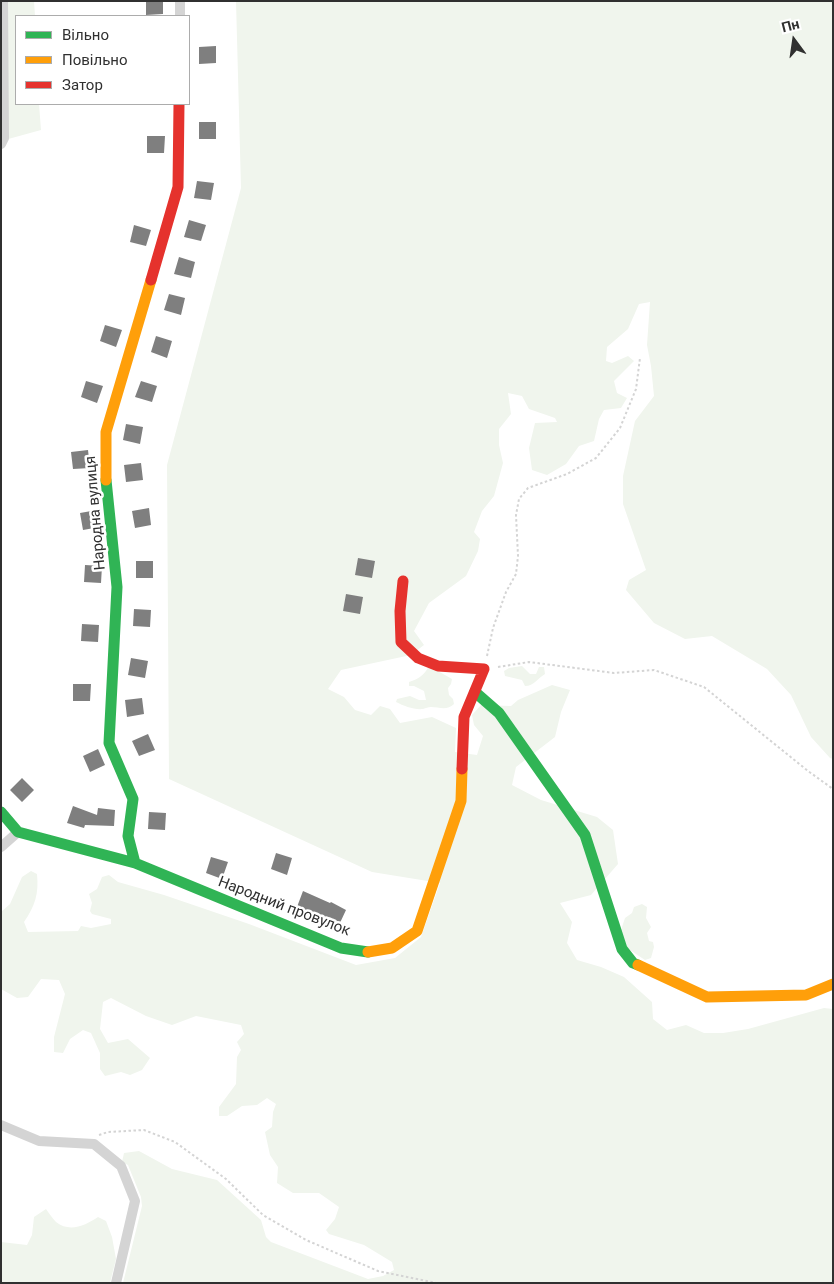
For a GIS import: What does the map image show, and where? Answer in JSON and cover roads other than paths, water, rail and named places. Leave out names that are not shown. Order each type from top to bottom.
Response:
[{"type":"street","points":[[1,144],[4,138],[3,1]]},
{"type":"street","points":[[180,1],[180,15]]},
{"type":"street","name":"Народна вулиця","points":[[135,864],[128,836],[133,799],[109,743],[117,587],[105,472],[106,432],[178,187],[179,105]]},
{"type":"street","name":"Народний провулок","points":[[18,832],[135,864],[341,948],[367,952],[392,948],[417,931],[461,801],[464,717],[484,669],[438,666],[418,658],[401,642],[400,611],[403,581]]},
{"type":"street","points":[[475,692],[499,713],[585,835],[622,949],[633,963],[707,997],[806,995],[833,984]]},
{"type":"street","points":[[1,812],[18,832],[1,847]]},
{"type":"street","points":[[1,1126],[39,1141],[94,1144],[121,1166],[135,1201],[116,1283]]}]
